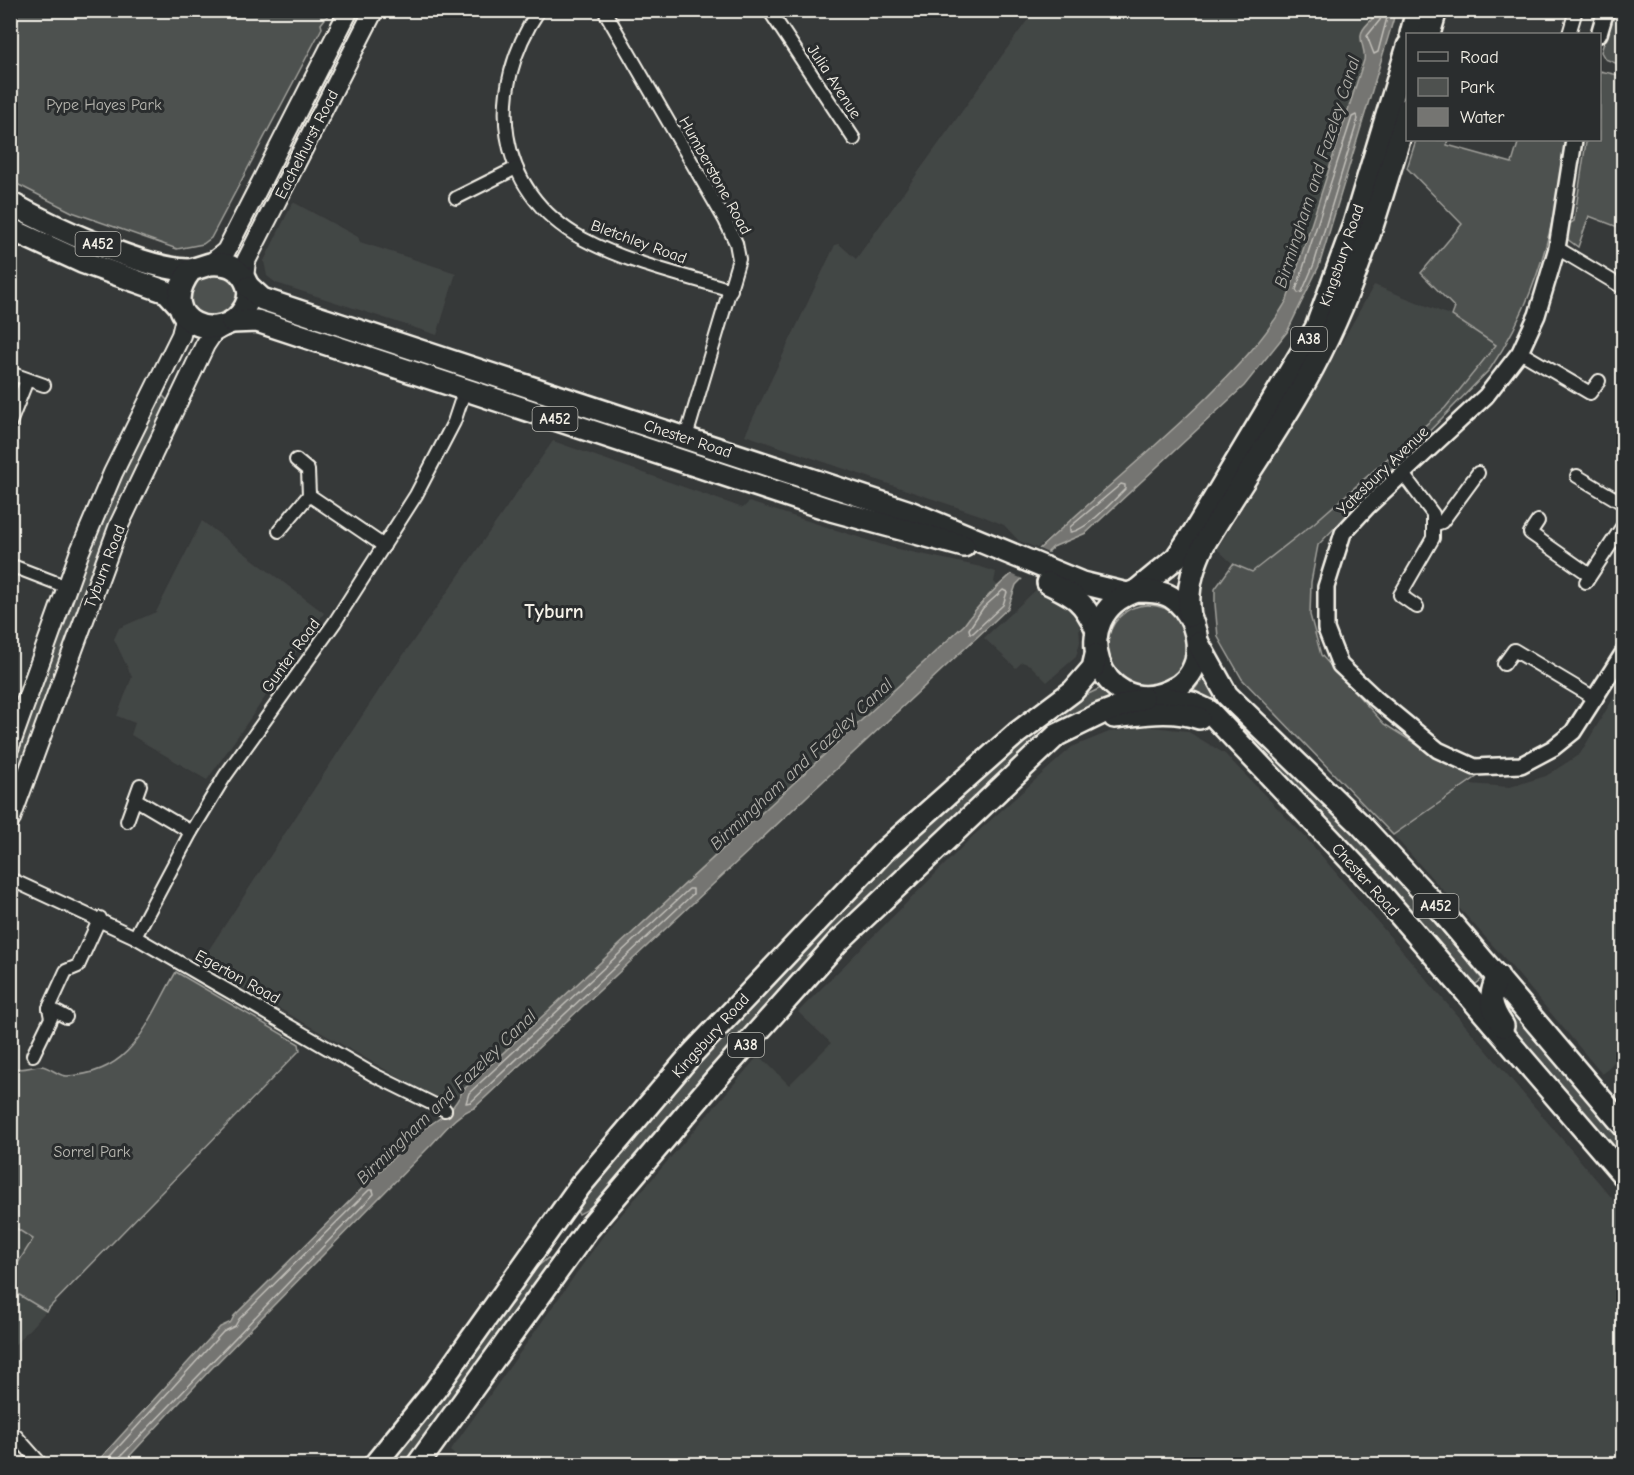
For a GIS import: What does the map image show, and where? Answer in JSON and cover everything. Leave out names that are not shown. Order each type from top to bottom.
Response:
[{"type":"highway","points":[[1411,33],[1418,10]]},
{"type":"highway","points":[[1429,33],[1436,10]]},
{"type":"highway","name":"Kingsbury Road","points":[[1131,592],[1176,558],[1196,529],[1316,328],[1354,224],[1406,49]]},
{"type":"highway","name":"Kingsbury Road","points":[[1190,616],[1188,604],[1199,553],[1306,381],[1339,312],[1366,239],[1406,112]]},
{"type":"highway","name":"A452","points":[[10,203],[87,240],[159,265],[201,267]]},
{"type":"highway","name":"A452","points":[[10,229],[82,262],[167,292],[181,310]]},
{"type":"highway","points":[[201,267],[233,267],[246,283],[247,303],[228,324],[202,326],[181,310],[178,292],[201,267]]},
{"type":"highway","name":"Chester Road","points":[[246,283],[262,298],[907,511],[1043,574],[1084,604],[1096,628]]},
{"type":"highway","name":"Chester Road","points":[[228,324],[257,321],[831,510],[1020,563]]},
{"type":"highway","points":[[582,428],[590,406]]},
{"type":"highway","points":[[679,460],[686,437]]},
{"type":"highway","points":[[1199,553],[1201,603],[1207,635],[1225,674],[1264,731]]},
{"type":"highway","name":"Chester Road","points":[[1043,574],[1131,592]]},
{"type":"highway","name":"A38","points":[[1131,592],[1157,592],[1171,596],[1190,616],[1198,643],[1194,668],[1184,681],[1150,697],[1125,692],[1108,679],[1096,655],[1096,628],[1109,609],[1131,592]]},
{"type":"highway","name":"Chester Road","points":[[1198,643],[1227,695],[1361,825],[1498,976],[1623,1126]]},
{"type":"highway","name":"Kingsbury Road","points":[[375,1464],[435,1390],[550,1226],[616,1142],[690,1056],[839,896],[941,799],[1017,733],[1073,691],[1093,668],[1096,655]]},
{"type":"highway","name":"Chester Road","points":[[1150,697],[1192,703],[1209,711],[1372,883],[1623,1176]]},
{"type":"highway","name":"Kingsbury Road","points":[[418,1464],[621,1187],[837,943],[1057,735],[1075,725],[1150,697]]},
{"type":"highway","points":[[1075,725],[1108,717],[1158,712],[1186,713],[1206,720],[1240,744]]},
{"type":"highway","name":"A452","points":[[1498,976],[1490,993],[1491,1007],[1502,1025],[1535,1064],[1549,1089]]},
{"type":"highway","points":[[550,1226],[566,1230],[575,1228],[621,1187]]},
{"type":"highway","points":[[515,1276],[545,1250],[555,1251],[562,1265]]},
{"type":"main road","name":"Eachelhurst Road","points":[[201,267],[226,251],[349,10]]},
{"type":"main road","name":"Eachelhurst Road","points":[[246,283],[246,261],[374,10]]},
{"type":"main road","name":"Tyburn Road","points":[[10,746],[80,551],[113,473],[181,334],[181,310]]},
{"type":"main road","name":"Tyburn Road","points":[[10,821],[119,525],[205,345],[213,333],[228,324]]},
{"type":"street","name":"Bletchley Road","points":[[540,10],[519,44],[505,92],[505,133],[516,168],[546,211],[581,238],[602,248],[730,290]]},
{"type":"street","name":"Humberstone Road","points":[[604,10],[736,243],[739,259],[686,437]]},
{"type":"street","name":"Julia Avenue","points":[[769,10],[854,140]]},
{"type":"street","points":[[1569,33],[1576,10]]},
{"type":"street","points":[[1599,33],[1606,10]]},
{"type":"street","name":"Yatesbury Avenue","points":[[1574,141],[1557,248],[1537,315],[1520,352],[1486,396],[1343,533],[1326,587],[1326,629],[1340,665],[1375,698],[1438,750],[1474,766],[1521,765],[1537,758],[1573,732],[1596,699],[1623,652]]},
{"type":"street","points":[[456,198],[516,168]]},
{"type":"street","points":[[1557,248],[1623,288]]},
{"type":"street","points":[[1520,352],[1590,393],[1599,381]]},
{"type":"street","points":[[10,373],[44,386]]},
{"type":"street","points":[[10,423],[27,380]]},
{"type":"street","name":"Gunter Road","points":[[135,937],[190,832],[225,776],[335,622],[422,485],[454,422],[465,389]]},
{"type":"street","points":[[279,531],[309,495],[308,470],[296,460]]},
{"type":"street","points":[[1433,525],[1442,522],[1478,473]]},
{"type":"street","points":[[1403,474],[1433,514],[1433,538],[1400,595],[1417,607]]},
{"type":"street","points":[[1577,476],[1623,504]]},
{"type":"street","points":[[309,495],[384,546]]},
{"type":"street","points":[[1538,521],[1530,533],[1588,578],[1623,524]]},
{"type":"street","points":[[10,565],[67,587]]},
{"type":"street","points":[[1504,664],[1514,650],[1596,699]]},
{"type":"street","points":[[127,821],[140,784]]},
{"type":"street","points":[[135,799],[190,832]]},
{"type":"street","name":"Egerton Road","points":[[10,879],[100,918],[195,971],[201,972],[374,1075],[445,1110]]},
{"type":"street","points":[[33,1055],[51,1018],[49,1008],[66,971],[78,966],[100,918]]},
{"type":"street","points":[[49,1008],[66,1017]]},
{"type":"street","points":[[10,1433],[16,1436],[41,1464]]},
{"type":"shaded area","points":[[1034,11],[1376,11],[1361,42],[1366,51],[1364,60],[1287,300],[1272,327],[1247,357],[1185,419],[1104,492],[1037,548],[1019,541],[1004,525],[980,515],[745,435],[835,245],[839,244],[856,259]]},
{"type":"shaded area","points":[[293,202],[358,237],[360,242],[456,273],[437,335],[276,283],[267,276],[264,261]]},
{"type":"shaded area","points":[[1374,285],[1452,316],[1496,345],[1445,408],[1314,523],[1252,572],[1233,564],[1217,549],[1307,404]]},
{"type":"shaded area","points":[[553,441],[743,508],[749,502],[889,547],[981,567],[996,572],[994,582],[998,586],[980,603],[964,625],[447,1105],[200,963],[381,687]]},
{"type":"shaded area","points":[[202,521],[324,613],[207,780],[131,735],[135,723],[117,716],[132,677],[114,639],[119,628],[156,612]]},
{"type":"shaded area","points":[[1037,589],[1064,599],[1076,614],[1079,622],[1080,642],[1076,657],[1047,682],[1030,665],[1022,662],[1016,668],[984,638]]},
{"type":"shaded area","points":[[1623,682],[1623,1053],[1602,1074],[1506,960],[1393,835],[1469,784],[1510,787],[1546,776],[1580,754]]},
{"type":"shaded area","points":[[1145,726],[1187,731],[1225,754],[1308,840],[1623,1211],[1623,1464],[465,1464],[450,1451],[603,1236],[759,1055],[789,1085],[831,1043],[798,1012],[973,836],[1072,747],[1109,732]]},
{"type":"shaded area","points":[[10,1225],[84,1270],[11,1349],[10,1349]]},
{"type":"green space","name":"Pype Hayes Park","points":[[10,11],[331,11],[321,24],[322,28],[211,238],[203,244],[177,249],[72,212],[11,181]]},
{"type":"green space","points":[[1614,11],[1623,11],[1623,66],[1605,59],[1601,52]]},
{"type":"green space","points":[[1601,71],[1623,76],[1623,105],[1618,110],[1624,114],[1623,229],[1589,216],[1578,247],[1567,239],[1568,225],[1574,221],[1584,141],[1601,141]]},
{"type":"green space","points":[[1416,141],[1448,141],[1447,145],[1512,163],[1519,141],[1567,141],[1557,201],[1542,259],[1521,315],[1507,342],[1490,369],[1318,545],[1311,582],[1310,615],[1321,655],[1384,724],[1451,766],[1481,774],[1393,835],[1242,679],[1218,637],[1215,589],[1233,564],[1252,572],[1314,523],[1445,408],[1496,345],[1452,316],[1455,308],[1421,273],[1462,224],[1407,168]]},
{"type":"green space","points":[[212,273],[229,275],[240,288],[236,306],[220,315],[204,316],[192,311],[188,294],[197,280]]},
{"type":"green space","points":[[161,394],[169,402],[11,809],[11,770],[57,637],[109,502],[139,434]]},
{"type":"green space","points":[[1140,605],[1156,605],[1177,616],[1188,637],[1188,653],[1177,674],[1156,685],[1140,685],[1126,679],[1114,667],[1108,653],[1108,637],[1114,623],[1126,611]]},
{"type":"green space","points":[[1207,672],[1446,935],[1482,979],[1476,984],[1465,976],[1192,693]]},
{"type":"green space","points":[[1103,687],[1112,694],[1113,701],[1043,741],[626,1174],[592,1206],[579,1214],[577,1212],[611,1160],[643,1120],[865,880],[1059,708]]},
{"type":"green space","name":"Sorrel Park","points":[[176,972],[299,1044],[300,1050],[46,1311],[11,1290],[11,1274],[33,1239],[11,1225],[11,1148],[16,1136],[11,1133],[11,1066],[23,1069],[42,1066],[67,1076],[89,1073],[108,1066],[135,1042]]},
{"type":"green space","points":[[1516,1009],[1623,1137],[1623,1166],[1504,1019]]},
{"type":"green space","points":[[548,1258],[552,1260],[553,1268],[407,1464],[384,1464],[516,1298],[536,1268]]},
{"type":"water","points":[[1376,11],[1395,11],[1319,266],[1287,332],[1244,386],[1086,533],[1053,547],[1016,585],[1008,608],[474,1108],[461,1114],[451,1123],[210,1370],[122,1464],[95,1464],[220,1327],[231,1322],[234,1316],[418,1133],[444,1116],[463,1090],[964,625],[998,586],[1185,418],[1250,352],[1287,300],[1364,60],[1362,32]]},
{"type":"pier","points":[[1037,548],[1050,554],[1025,580],[1009,573]]},
{"type":"district","name":"Tyburn","points":[[554,611]]},
{"type":"water label","name":"Birmingham and Fazeley Canal","points":[[1317,172]]},
{"type":"water label","name":"Birmingham and Fazeley Canal","points":[[801,764]]},
{"type":"water label","name":"Birmingham and Fazeley Canal","points":[[446,1097]]}]
